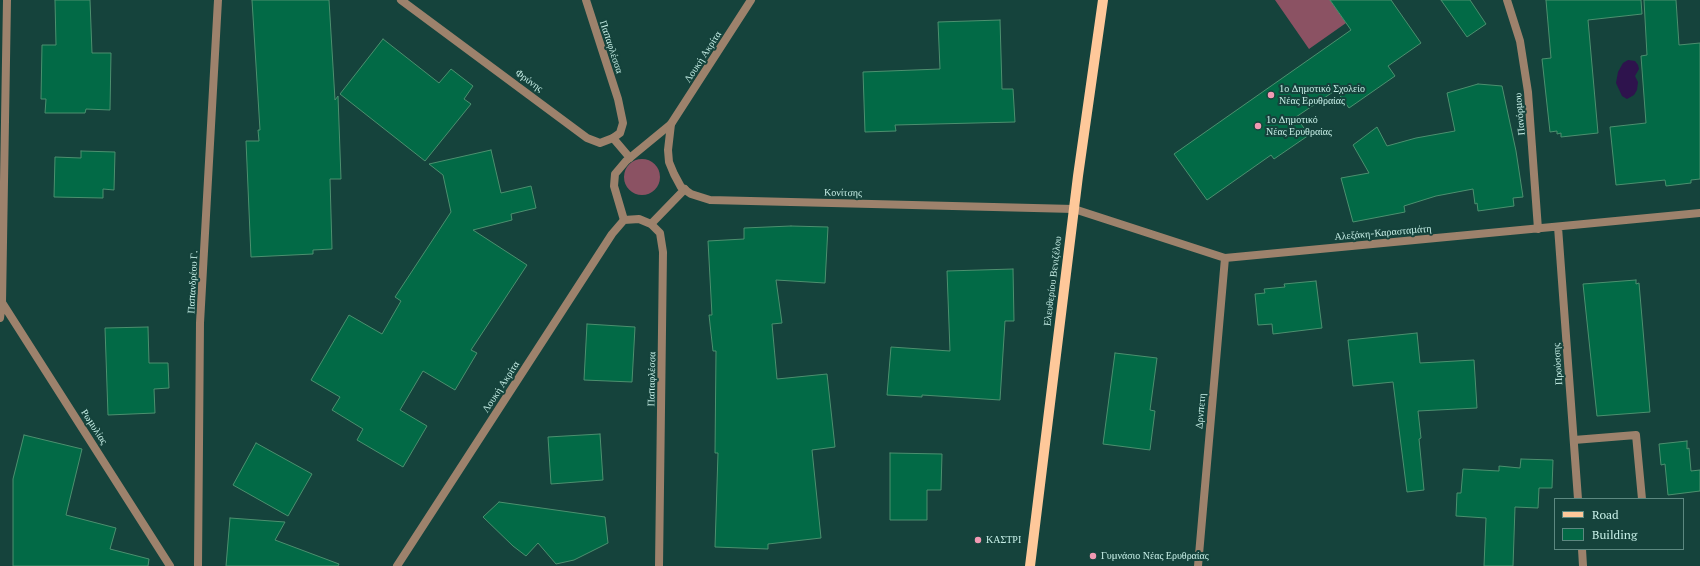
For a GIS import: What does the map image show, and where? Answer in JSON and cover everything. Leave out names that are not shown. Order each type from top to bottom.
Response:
[{"type":"main road","name":"Ελευθερίου Βενιζέλου","points":[[1030,566],[1074,209],[1103,0]]},
{"type":"street","points":[[0,318],[7,0]]},
{"type":"street","name":"Παπανδρέου Γ.","points":[[198,566],[200,323],[218,0]]},
{"type":"street","name":"Φρύνης","points":[[401,0],[587,138],[600,143],[613,138]]},
{"type":"street","name":"Παπαφλέσσα","points":[[586,0],[618,99],[623,123],[620,133],[613,138]]},
{"type":"street","name":"Λουκή Ακρίτα","points":[[671,124],[752,0]]},
{"type":"street","name":"Πανόρμου","points":[[1507,0],[1520,41],[1528,92],[1538,229]]},
{"type":"street","points":[[671,124],[668,150],[669,162],[681,186],[685,189],[652,224],[639,219],[624,220],[614,186],[615,174],[630,158],[671,124]]},
{"type":"street","points":[[613,138],[630,158]]},
{"type":"street","name":"Κονίτσης","points":[[685,189],[691,194],[710,200],[1074,209]]},
{"type":"street","name":"Αλεξάκη-Καρασταμάτη","points":[[1074,209],[1225,258],[1700,213]]},
{"type":"street","name":"Λουκή Ακρίτα","points":[[397,566],[612,234],[624,220]]},
{"type":"street","name":"Παπαφλέσσα","points":[[652,224],[660,233],[663,252],[659,566]]},
{"type":"street","name":"Προύσσης","points":[[1558,227],[1578,498]]},
{"type":"street","name":"Δρνπετη","points":[[1198,566],[1225,258]]},
{"type":"street","name":"Ρωμυλίας","points":[[1,301],[170,566]]},
{"type":"street","points":[[1574,440],[1636,435],[1642,498]]},
{"type":"street","points":[[1582,550],[1583,566]]},
{"type":"shaded area","points":[[1275,0],[1330,0],[1346,23],[1309,49]]},
{"type":"shaded area","points":[[1628,60],[1635,61],[1639,69],[1635,76],[1638,82],[1637,90],[1634,95],[1627,99],[1622,96],[1616,83],[1618,72],[1623,63]]},
{"type":"shaded area","points":[[639,159],[645,159],[655,164],[660,177],[655,190],[645,195],[639,195],[629,190],[624,180],[624,174],[629,164]]},
{"type":"building","points":[[55,0],[90,0],[92,53],[111,53],[110,110],[86,109],[85,113],[45,113],[46,99],[41,99],[42,45],[56,45]]},
{"type":"building","points":[[252,0],[329,0],[335,100],[338,96],[341,179],[330,179],[332,249],[313,250],[313,254],[251,257],[246,141],[259,141],[258,130],[260,130]]},
{"type":"building","name":"1ο Δημοτικό Νέας Ερυθραίας","points":[[1330,0],[1391,0],[1421,43],[1388,66],[1395,76],[1349,108],[1336,90],[1296,117],[1309,135],[1274,159],[1271,155],[1207,200],[1174,154],[1351,30]]},
{"type":"building","points":[[1441,0],[1470,0],[1486,24],[1467,37]]},
{"type":"building","points":[[1546,0],[1641,0],[1642,14],[1588,20],[1598,133],[1561,137],[1561,133],[1557,134],[1557,131],[1550,132],[1542,59],[1551,58]]},
{"type":"building","points":[[1644,0],[1676,0],[1679,45],[1700,43],[1700,179],[1691,180],[1691,183],[1666,186],[1665,180],[1616,185],[1610,127],[1646,123],[1641,56],[1647,55]]},
{"type":"building","points":[[1000,20],[1002,89],[1013,89],[1015,122],[895,125],[896,131],[865,132],[863,72],[940,69],[938,22]]},
{"type":"building","points":[[383,39],[439,83],[451,69],[473,86],[464,99],[471,104],[425,161],[340,94]]},
{"type":"building","points":[[1478,84],[1502,86],[1516,151],[1523,197],[1513,198],[1514,206],[1478,211],[1477,203],[1475,204],[1473,189],[1436,196],[1404,206],[1405,212],[1353,222],[1341,178],[1369,173],[1353,145],[1377,127],[1387,146],[1416,138],[1455,131],[1447,93]]},
{"type":"building","points":[[491,150],[501,193],[531,186],[536,208],[511,214],[512,220],[473,230],[527,265],[471,350],[477,353],[455,390],[423,371],[400,410],[427,426],[403,467],[357,440],[363,429],[332,410],[340,397],[311,380],[349,315],[382,334],[401,301],[395,297],[451,212],[443,175],[429,164]]},
{"type":"building","points":[[81,151],[115,152],[114,190],[103,189],[103,198],[54,197],[55,157],[81,158]]},
{"type":"building","points":[[791,226],[828,227],[825,283],[776,280],[782,323],[772,324],[777,379],[827,374],[835,447],[812,450],[821,538],[768,544],[768,549],[715,547],[718,453],[715,453],[716,351],[713,351],[709,315],[712,315],[708,241],[744,239],[744,228]]},
{"type":"building","points":[[1013,269],[1014,321],[1005,321],[1000,400],[922,395],[922,397],[887,395],[891,347],[950,351],[947,271]]},
{"type":"building","points":[[1636,280],[1636,284],[1639,283],[1650,412],[1597,416],[1583,284]]},
{"type":"building","points":[[1316,281],[1322,328],[1273,334],[1272,324],[1258,325],[1255,294],[1265,293],[1264,289],[1285,287],[1284,284]]},
{"type":"building","points":[[587,324],[635,327],[632,382],[584,380]]},
{"type":"building","points":[[148,327],[149,363],[168,363],[169,388],[154,389],[155,413],[108,415],[105,328]]},
{"type":"building","points":[[1417,333],[1420,363],[1474,360],[1477,408],[1418,411],[1424,490],[1407,492],[1393,382],[1353,386],[1348,340]]},
{"type":"building","points":[[1115,353],[1157,358],[1150,410],[1155,411],[1150,450],[1103,444]]},
{"type":"building","points":[[600,434],[603,480],[551,484],[548,437]]},
{"type":"building","points":[[24,435],[82,449],[66,515],[116,528],[110,549],[149,559],[148,566],[13,566],[13,479]]},
{"type":"building","points":[[1687,441],[1691,471],[1700,470],[1700,491],[1668,495],[1665,464],[1661,465],[1659,444]]},
{"type":"building","points":[[256,443],[312,474],[288,516],[233,485]]},
{"type":"building","points":[[890,453],[942,454],[941,490],[927,490],[927,520],[890,520]]},
{"type":"building","points":[[1521,459],[1553,460],[1552,488],[1539,488],[1538,508],[1515,507],[1513,566],[1484,566],[1486,518],[1456,516],[1457,493],[1461,493],[1463,469],[1499,471],[1499,466],[1520,468]]},
{"type":"building","points":[[499,502],[605,517],[608,543],[574,560],[556,564],[538,543],[526,556],[513,546],[483,517]]},
{"type":"building","points":[[230,518],[285,522],[275,540],[339,564],[338,566],[226,566]]},
{"type":"place","name":"1ο Δημοτικό Σχολείο Νέας Ερυθραίας","points":[[1271,95]]},
{"type":"place","name":"1ο Δημοτικό Νέας Ερυθραίας","points":[[1258,126]]},
{"type":"place","name":"ΚΑΣΤΡΙ","points":[[978,540]]},
{"type":"place","name":"Γυμνάσιο Νέας Ερυθραίας","points":[[1093,556]]}]
